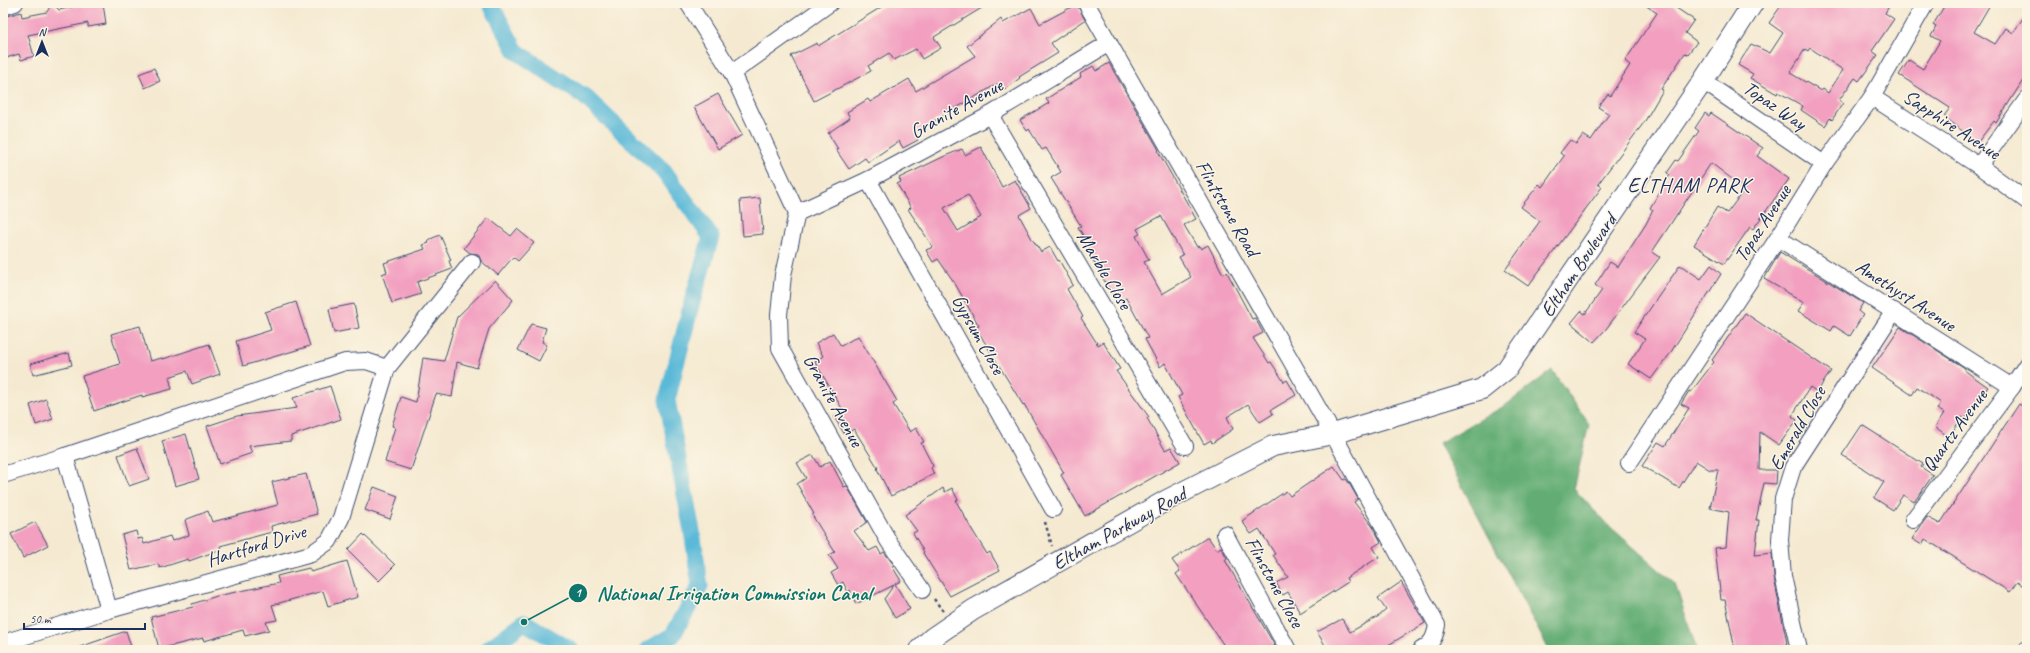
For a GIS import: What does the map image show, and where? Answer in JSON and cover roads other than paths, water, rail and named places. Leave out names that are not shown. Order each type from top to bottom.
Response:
[{"type":"street","points":[[3,7],[15,3]]},
{"type":"street","points":[[688,3],[732,73],[798,213]]},
{"type":"street","points":[[732,73],[830,3]]},
{"type":"street","name":"Flintstone Road","points":[[1086,3],[1333,434],[1437,625],[1435,638],[1429,646],[1421,650]]},
{"type":"street","name":"Eltham Boulevard","points":[[1333,434],[1482,389],[1507,369],[1703,81],[1753,3]]},
{"type":"street","name":"Topaz Avenue","points":[[1629,463],[1778,238],[1824,164],[1872,97],[1926,3]]},
{"type":"street","name":"Granite Avenue","points":[[922,590],[889,542],[780,348],[779,315],[783,275],[798,213],[868,180],[990,115],[1109,43]]},
{"type":"street","name":"Topaz Way","points":[[1703,81],[1824,164]]},
{"type":"street","name":"Sapphire Avenue","points":[[1872,97],[1979,166],[2027,201]]},
{"type":"street","points":[[1979,166],[2027,99]]},
{"type":"street","name":"Marble Close","points":[[990,115],[1184,446]]},
{"type":"street","name":"Gypsum Close","points":[[868,180],[1053,509]]},
{"type":"street","name":"Amethyst Avenue","points":[[1778,238],[2012,387]]},
{"type":"street","name":"Hartford Drive","points":[[3,643],[109,610],[311,554],[329,541],[341,518],[387,368],[472,262]]},
{"type":"street","name":"Emerald Close","points":[[1799,650],[1783,576],[1780,540],[1783,499],[1793,468],[1894,312]]},
{"type":"street","points":[[3,475],[65,456],[345,362],[366,361],[387,368]]},
{"type":"street","name":"Quartz Avenue","points":[[1913,520],[2012,387],[2027,364]]},
{"type":"street","name":"Eltham Parkway Road","points":[[918,650],[932,638],[973,610],[1167,500],[1273,446],[1333,434]]},
{"type":"street","points":[[65,456],[109,610]]},
{"type":"street","name":"Flinstone Close","points":[[1225,534],[1288,650]]},
{"type":"waterway","points":[[490,3],[516,51],[585,97],[664,171],[711,237],[692,302],[667,400],[692,531],[700,586],[673,635],[648,650]]},
{"type":"waterway","points":[[487,650],[524,622],[571,650]]},
{"type":"place","name":"National Irrigation Commission Canal","points":[[524,622]]},
{"type":"district","name":"ELTHAM PARK","points":[[1689,185]]}]
